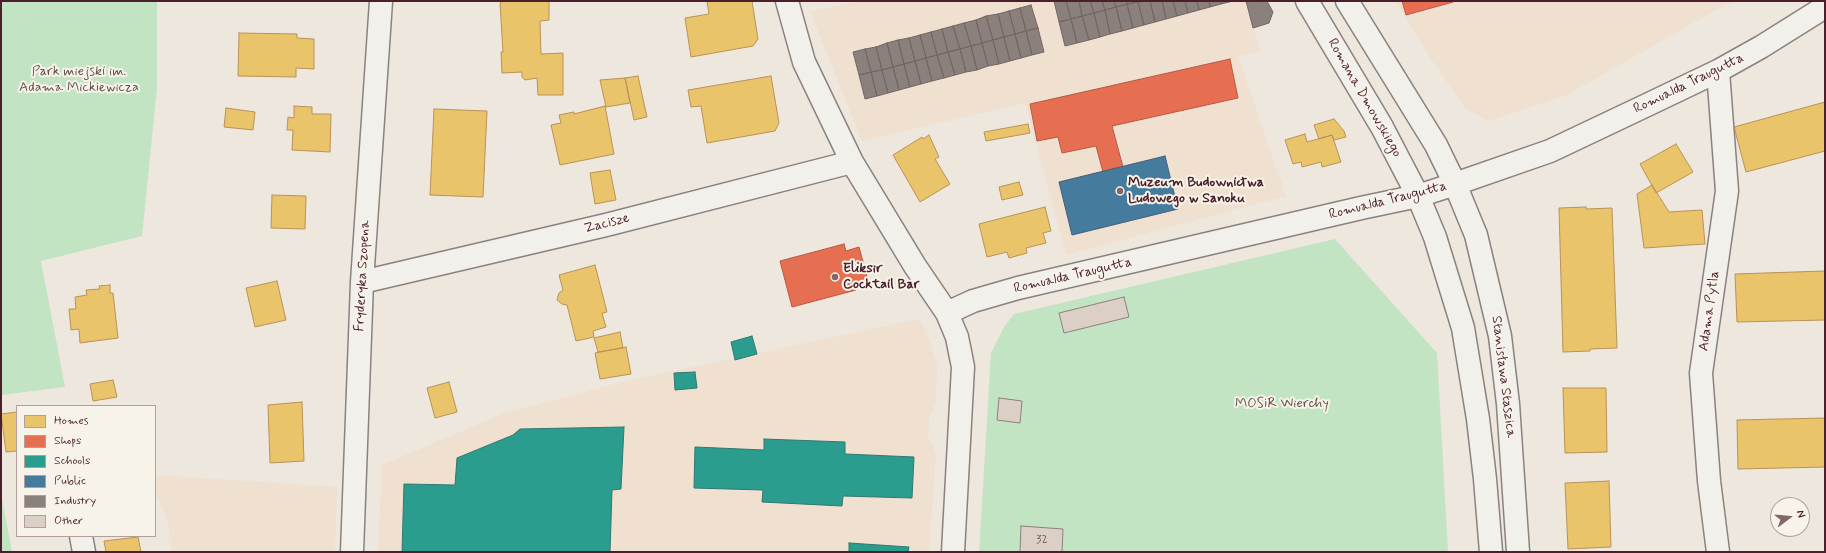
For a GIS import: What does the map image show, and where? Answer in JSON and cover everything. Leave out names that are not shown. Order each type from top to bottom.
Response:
[{"type":"street","name":"Fryderyka Szopena","points":[[352,552],[362,282],[381,1]]},
{"type":"street","points":[[787,1],[804,62],[852,162],[915,266],[947,313],[957,337],[963,367],[954,552]]},
{"type":"street","name":"Romana Dmowskiego","points":[[1307,1],[1382,127],[1418,196]]},
{"type":"street","points":[[1347,1],[1436,145],[1455,184]]},
{"type":"street","name":"Romualda Traugutta","points":[[947,313],[973,301],[1018,288],[1418,196],[1550,151],[1718,71],[1761,47],[1825,7]]},
{"type":"street","name":"Adama Pytla","points":[[1718,71],[1727,191],[1701,373],[1709,481],[1718,552]]},
{"type":"street","name":"Zacisze","points":[[362,282],[606,224],[852,162]]},
{"type":"street","name":"Stanisława Staszica","points":[[1455,184],[1476,235],[1500,336],[1509,412],[1518,552]]},
{"type":"street","points":[[1418,196],[1435,237],[1463,328],[1484,471],[1491,552]]},
{"type":"street","points":[[81,537],[84,552]]},
{"type":"shaded area","points":[[858,1],[1246,1],[1260,52],[1238,56],[1286,196],[1066,255],[1025,103],[862,141],[810,12]]},
{"type":"shaded area","points":[[1395,1],[1735,1],[1712,12],[1565,96],[1488,121],[1465,108],[1433,62]]},
{"type":"shaded area","points":[[919,319],[925,329],[937,364],[936,401],[929,420],[928,437],[936,453],[929,552],[378,552],[382,465],[502,414],[622,382]]},
{"type":"shaded area","points":[[156,475],[337,487],[335,552],[172,552],[168,523],[156,493]]},
{"type":"green space","name":"Park miejski im. Adama Mickiewicza","points":[[1,1],[157,1],[157,88],[142,236],[41,261],[65,387],[1,395]]},
{"type":"green space","name":"MOSiR Wierchy","points":[[1335,239],[1437,353],[1448,552],[979,552],[991,353],[1004,327],[1014,314]]},
{"type":"green space","points":[[1,493],[12,552],[1,552]]},
{"type":"building: Homes","points":[[501,1],[549,1],[549,20],[540,21],[541,54],[563,53],[563,95],[538,95],[537,78],[525,80],[522,77],[522,72],[502,73],[501,52],[503,52]]},
{"type":"building: Homes","points":[[707,1],[752,1],[758,39],[753,46],[691,57],[685,18],[709,14]]},
{"type":"building: Homes","points":[[239,33],[297,34],[297,38],[314,39],[314,69],[296,68],[296,77],[238,76]]},
{"type":"building: Homes","points":[[638,76],[647,117],[634,120],[625,78]]},
{"type":"building: Homes","points":[[771,76],[779,123],[775,131],[707,143],[701,106],[691,107],[688,90]]},
{"type":"building: Homes","points":[[625,78],[630,103],[606,107],[600,80]]},
{"type":"building: Homes","points":[[1825,102],[1825,151],[1746,172],[1734,127]]},
{"type":"building: Homes","points":[[294,106],[312,107],[312,114],[331,114],[330,152],[292,150],[293,130],[287,130],[288,117],[294,118]]},
{"type":"building: Homes","points":[[605,106],[614,154],[560,165],[551,125],[561,123],[559,115],[574,112],[574,114]]},
{"type":"building: Homes","points":[[226,108],[255,112],[253,130],[224,127]]},
{"type":"building: Homes","points":[[434,109],[487,111],[483,197],[430,195]]},
{"type":"building: Homes","points":[[1334,119],[1344,131],[1346,137],[1334,140],[1332,135],[1319,139],[1314,125]]},
{"type":"building: Homes","points":[[1028,124],[1030,133],[986,141],[984,132]]},
{"type":"building: Homes","points":[[1305,134],[1307,142],[1332,135],[1341,162],[1322,167],[1321,162],[1302,167],[1301,162],[1293,164],[1285,140]]},
{"type":"building: Homes","points":[[929,135],[939,157],[935,159],[950,184],[920,202],[893,155],[922,137],[923,139]]},
{"type":"building: Homes","points":[[1676,144],[1693,172],[1656,193],[1640,164]]},
{"type":"building: Homes","points":[[610,170],[616,200],[595,204],[590,173]]},
{"type":"building: Homes","points":[[1019,182],[1023,195],[1002,200],[999,187]]},
{"type":"building: Homes","points":[[1652,185],[1669,212],[1702,210],[1705,244],[1644,248],[1637,194]]},
{"type":"building: Homes","points":[[272,195],[306,196],[305,229],[271,228]]},
{"type":"building: Homes","points":[[1045,207],[1051,231],[1043,233],[1046,243],[1026,248],[1027,253],[1009,258],[1007,252],[987,257],[979,224]]},
{"type":"building: Homes","points":[[1586,207],[1586,209],[1612,208],[1617,348],[1563,352],[1559,208]]},
{"type":"building: Homes","points":[[595,265],[607,312],[602,313],[606,327],[593,331],[594,337],[576,341],[567,305],[562,304],[557,300],[559,293],[563,290],[559,275]]},
{"type":"building: Homes","points":[[1825,271],[1825,320],[1737,322],[1735,274]]},
{"type":"building: Homes","points":[[277,281],[286,320],[255,327],[246,288]]},
{"type":"building: Homes","points":[[110,285],[110,293],[113,293],[118,338],[80,343],[79,329],[71,330],[69,309],[76,309],[75,297],[87,295],[86,290],[100,289],[99,286]]},
{"type":"building: Homes","points":[[620,332],[623,348],[598,352],[594,338]]},
{"type":"building: Homes","points":[[626,347],[631,374],[600,379],[595,353]]},
{"type":"building: Homes","points":[[113,380],[117,397],[93,401],[90,384]]},
{"type":"building: Homes","points":[[449,382],[457,412],[435,418],[427,388]]},
{"type":"building: Homes","points":[[1563,388],[1606,388],[1607,452],[1565,453]]},
{"type":"building: Homes","points":[[302,402],[304,461],[270,463],[268,405]]},
{"type":"building: Homes","points":[[16,412],[16,451],[6,452],[1,414]]},
{"type":"building: Homes","points":[[1825,418],[1825,467],[1738,469],[1737,420]]},
{"type":"building: Homes","points":[[1609,481],[1611,547],[1568,549],[1565,483]]},
{"type":"building: Homes","points":[[138,537],[141,552],[106,552],[104,541]]},
{"type":"building: Shops","points":[[1402,1],[1453,1],[1453,2],[1406,15]]},
{"type":"building: Shops","points":[[1230,59],[1238,98],[1112,126],[1123,167],[1103,172],[1096,146],[1062,153],[1058,137],[1037,141],[1030,104]]},
{"type":"building: Shops","points":[[844,244],[846,251],[859,247],[868,280],[855,284],[856,290],[792,307],[780,261]]},
{"type":"building: Schools","points":[[752,336],[757,354],[735,360],[731,342]]},
{"type":"building: Schools","points":[[695,372],[697,388],[675,390],[674,373]]},
{"type":"building: Schools","points":[[624,427],[621,489],[612,490],[610,552],[402,552],[404,484],[455,485],[457,458],[513,435],[520,429]]},
{"type":"building: Schools","points":[[764,439],[845,442],[845,454],[914,457],[912,498],[843,496],[842,506],[762,502],[763,490],[694,488],[695,447],[764,450]]},
{"type":"building: Schools","points":[[849,543],[909,547],[908,552],[849,552]]},
{"type":"building: Public","points":[[1165,156],[1178,209],[1072,235],[1059,182]]},
{"type":"building: Industry","points":[[1054,1],[1066,1],[1071,19],[1059,22]]},
{"type":"building: Industry","points":[[1066,1],[1079,1],[1082,16],[1071,19]]},
{"type":"building: Industry","points":[[1079,1],[1090,1],[1094,13],[1082,16]]},
{"type":"building: Industry","points":[[1090,1],[1102,1],[1105,10],[1094,13]]},
{"type":"building: Industry","points":[[1102,1],[1114,1],[1116,7],[1105,10]]},
{"type":"building: Industry","points":[[1114,1],[1126,1],[1127,4],[1116,7]]},
{"type":"building: Industry","points":[[1126,1],[1138,1],[1138,2],[1127,4]]},
{"type":"building: Industry","points":[[1150,1],[1155,22],[1144,25],[1138,2]]},
{"type":"building: Industry","points":[[1150,1],[1162,1],[1166,19],[1155,22]]},
{"type":"building: Industry","points":[[1162,1],[1173,1],[1177,16],[1166,19]]},
{"type":"building: Industry","points":[[1173,1],[1185,1],[1188,13],[1177,16]]},
{"type":"building: Industry","points":[[1185,1],[1197,1],[1199,10],[1188,13]]},
{"type":"building: Industry","points":[[1197,1],[1209,1],[1210,7],[1199,10]]},
{"type":"building: Industry","points":[[1209,1],[1221,1],[1221,4],[1210,7]]},
{"type":"building: Industry","points":[[1221,1],[1233,1],[1221,4]]},
{"type":"building: Industry","points":[[1246,1],[1267,1],[1273,12],[1269,23],[1253,28]]},
{"type":"building: Industry","points":[[1138,2],[1144,25],[1133,28],[1127,4]]},
{"type":"building: Industry","points":[[1127,4],[1133,28],[1122,31],[1116,7]]},
{"type":"building: Industry","points":[[1031,5],[1038,28],[1026,31],[1020,8]]},
{"type":"building: Industry","points":[[1116,7],[1122,31],[1110,34],[1105,10]]},
{"type":"building: Industry","points":[[1020,8],[1026,31],[1015,34],[1009,11]]},
{"type":"building: Industry","points":[[1105,10],[1110,34],[1100,37],[1094,13]]},
{"type":"building: Industry","points":[[1009,11],[1015,34],[1004,37],[998,14]]},
{"type":"building: Industry","points":[[1094,13],[1100,37],[1089,40],[1082,16]]},
{"type":"building: Industry","points":[[998,14],[1004,37],[993,40],[986,16]]},
{"type":"building: Industry","points":[[986,16],[993,40],[982,43],[976,20]]},
{"type":"building: Industry","points":[[1082,16],[1089,40],[1077,43],[1071,19]]},
{"type":"building: Industry","points":[[1071,19],[1077,43],[1065,46],[1059,22]]},
{"type":"building: Industry","points":[[976,20],[982,43],[971,46],[964,23]]},
{"type":"building: Industry","points":[[964,23],[971,46],[960,49],[953,26]]},
{"type":"building: Industry","points":[[953,26],[960,49],[948,52],[942,29]]},
{"type":"building: Industry","points":[[1038,28],[1044,52],[1032,55],[1026,31]]},
{"type":"building: Industry","points":[[942,29],[948,52],[937,55],[931,32]]},
{"type":"building: Industry","points":[[1026,31],[1032,55],[1021,58],[1015,34]]},
{"type":"building: Industry","points":[[931,32],[937,55],[926,58],[920,35]]},
{"type":"building: Industry","points":[[1015,34],[1021,58],[1010,61],[1004,37]]},
{"type":"building: Industry","points":[[920,35],[926,58],[915,61],[909,38]]},
{"type":"building: Industry","points":[[1004,37],[1010,61],[999,64],[993,40]]},
{"type":"building: Industry","points":[[909,38],[915,61],[904,64],[898,40]]},
{"type":"building: Industry","points":[[898,40],[904,64],[893,67],[887,43]]},
{"type":"building: Industry","points":[[993,40],[999,64],[988,66],[982,43]]},
{"type":"building: Industry","points":[[887,43],[893,67],[882,70],[876,47]]},
{"type":"building: Industry","points":[[982,43],[988,66],[977,70],[971,46]]},
{"type":"building: Industry","points":[[971,46],[977,70],[966,72],[960,49]]},
{"type":"building: Industry","points":[[876,47],[882,70],[871,72],[865,49]]},
{"type":"building: Industry","points":[[865,49],[871,72],[859,75],[853,52]]},
{"type":"building: Industry","points":[[960,49],[966,72],[955,75],[948,52]]},
{"type":"building: Industry","points":[[948,52],[955,75],[944,78],[937,55]]},
{"type":"building: Industry","points":[[937,55],[944,78],[932,81],[926,58]]},
{"type":"building: Industry","points":[[926,58],[932,81],[921,84],[915,61]]},
{"type":"building: Industry","points":[[915,61],[921,84],[910,87],[904,64]]},
{"type":"building: Industry","points":[[904,64],[910,87],[899,90],[893,67]]},
{"type":"building: Industry","points":[[893,67],[899,90],[888,93],[882,70]]},
{"type":"building: Industry","points":[[882,70],[888,93],[877,96],[871,72]]},
{"type":"building: Industry","points":[[871,72],[877,96],[865,99],[859,75]]},
{"type":"building: Other","points":[[1124,297],[1129,317],[1064,333],[1059,313]]},
{"type":"building: Other","points":[[999,398],[1022,401],[1020,423],[997,420]]},
{"type":"building: Other","points":[[1021,526],[1063,529],[1062,552],[1020,552]]},
{"type":"place","name":"Muzeum Budownictwa Ludowego w Sanoku","points":[[1120,191]]},
{"type":"place","name":"Eliksir Cocktail Bar","points":[[835,277]]}]
